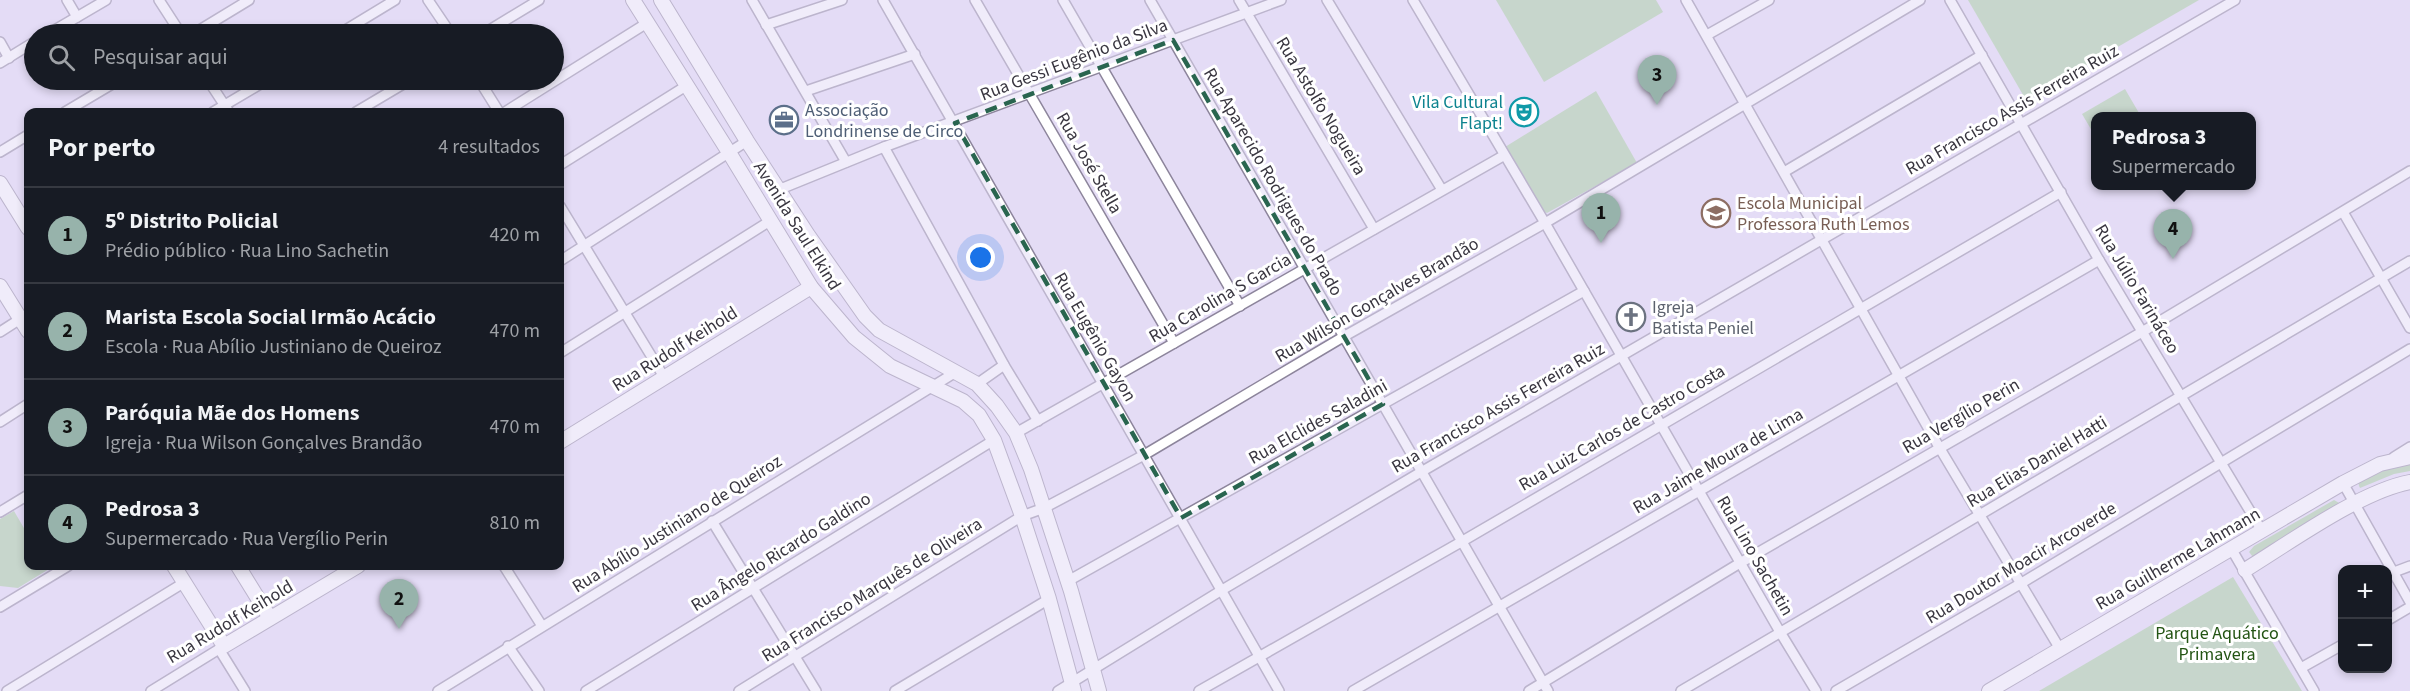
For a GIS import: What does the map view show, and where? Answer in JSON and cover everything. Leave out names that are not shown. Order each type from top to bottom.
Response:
[{"type":"main road","name":"Avenida Saul Elkind","points":[[633,0],[811,287],[854,337],[890,366],[963,401],[979,415],[994,440],[1022,516],[1049,599],[1072,687]]},
{"type":"main road","name":"Avenida Saul Elkind","points":[[661,0],[778,190],[865,316],[879,330],[977,384],[997,406],[1016,433],[1068,581],[1099,691]]},
{"type":"main road","points":[[0,183],[24,220]]},
{"type":"main road","points":[[0,286],[24,316]]},
{"type":"main road","name":"Rua Rudolf Keihold","points":[[564,440],[811,287]]},
{"type":"main road","name":"Rua Guilherme Lahmann","points":[[1989,691],[2343,483],[2388,461],[2410,457]]},
{"type":"main road","points":[[2245,570],[2355,504],[2399,484],[2410,482]]},
{"type":"main road","points":[[176,570],[222,648]]},
{"type":"main road","points":[[240,570],[270,618]]},
{"type":"main road","name":"Rua Rudolf Keihold","points":[[222,648],[351,570]]},
{"type":"street","points":[[67,0],[77,17]]},
{"type":"street","points":[[65,24],[106,0]]},
{"type":"street","points":[[159,0],[174,24]]},
{"type":"street","points":[[209,24],[249,0]]},
{"type":"street","points":[[355,24],[395,0]]},
{"type":"street","points":[[428,0],[444,24]]},
{"type":"street","points":[[499,24],[539,0]]},
{"type":"street","points":[[752,0],[846,162]]},
{"type":"street","points":[[766,25],[842,0]]},
{"type":"street","name":"Rua Eugênio Gayon","points":[[883,0],[1279,691]]},
{"type":"street","name":"Rua José Stella","points":[[975,0],[1174,344]]},
{"type":"street","points":[[1063,0],[1240,306]]},
{"type":"street","name":"Rua Aparecido Rodrigues do Prado","points":[[1150,0],[1546,687]]},
{"type":"street","name":"Rua Astolfo Nogueira","points":[[1239,0],[1374,229]]},
{"type":"street","name":"Rua Gessi Eugênio da Silva","points":[[778,190],[884,147],[955,123],[1281,0]]},
{"type":"street","points":[[1327,0],[1442,190]]},
{"type":"street","name":"Rua Lino Sachetin","points":[[1413,0],[1816,691]]},
{"type":"street","points":[[1686,0],[1939,447],[2060,649]]},
{"type":"street","points":[[1707,35],[1769,0]]},
{"type":"street","name":"Rua Wilson Gonçalves Brandão","points":[[1022,516],[1044,508],[1144,455],[1343,337],[1545,224],[1920,0]]},
{"type":"street","name":"Rua Júlio Farináceo","points":[[1950,0],[2099,260],[2262,531]]},
{"type":"street","name":"Rua Francisco Assis Ferreira Ruiz","points":[[1058,691],[1072,687],[1092,669],[1421,472],[2235,0]]},
{"type":"street","points":[[564,75],[647,23]]},
{"type":"street","points":[[0,42],[9,58]]},
{"type":"street","points":[[0,63],[24,48]]},
{"type":"street","points":[[806,91],[915,54]]},
{"type":"street","points":[[1784,172],[1982,55]]},
{"type":"street","points":[[564,162],[686,86]]},
{"type":"street","points":[[72,108],[102,90]]},
{"type":"street","points":[[214,90],[225,108]]},
{"type":"street","points":[[227,108],[253,90]]},
{"type":"street","points":[[363,108],[393,90]]},
{"type":"street","points":[[485,90],[496,108]]},
{"type":"street","points":[[511,108],[540,90]]},
{"type":"street","points":[[0,152],[24,137]]},
{"type":"street","points":[[564,258],[747,141]]},
{"type":"street","points":[[884,147],[1004,365],[1038,421]]},
{"type":"street","name":"Rua Carolina S Garcia","points":[[1016,433],[1503,156]]},
{"type":"street","name":"Rua Vergílio Perin","points":[[1529,691],[1546,687],[1740,563],[2142,332],[2410,171]]},
{"type":"street","name":"Rua Luiz Carlos de Castro Costa","points":[[1199,691],[1461,542],[2061,192]]},
{"type":"street","points":[[2343,212],[2410,328]]},
{"type":"street","points":[[564,213],[664,377]]},
{"type":"street","points":[[564,350],[770,221]]},
{"type":"street","name":"Rua Jaime Moura de Lima","points":[[1353,691],[2099,260]]},
{"type":"street","name":"Rua Elias Daniel Hatti","points":[[1681,691],[2410,261]]},
{"type":"street","name":"Rua Elclides Saladini","points":[[1068,581],[1584,291]]},
{"type":"street","points":[[0,332],[24,318]]},
{"type":"street","name":"Rua Doutor Moacir Arcoverde","points":[[1836,691],[2020,584],[2410,349]]},
{"type":"street","points":[[977,384],[1004,365]]},
{"type":"street","name":"Rua Abílio Justiniano de Queiroz","points":[[438,691],[956,372]]},
{"type":"street","points":[[0,422],[24,407]]},
{"type":"street","name":"Rua Ângelo Ricardo Galdino","points":[[586,691],[994,440]]},
{"type":"street","name":"Rua Guilherme Lahmann","points":[[2388,461],[2410,447]]},
{"type":"street","points":[[2343,483],[2410,602]]},
{"type":"street","points":[[0,512],[24,497]]},
{"type":"street","name":"Rua Francisco Marquês de Oliveira","points":[[740,691],[1022,516]]},
{"type":"street","points":[[712,521],[816,691]]},
{"type":"street","points":[[2232,550],[2314,691]]},
{"type":"street","points":[[2394,572],[2410,566]]},
{"type":"street","points":[[0,607],[61,570]]},
{"type":"street","points":[[507,570],[542,626]]},
{"type":"street","points":[[7,691],[184,582]]},
{"type":"street","points":[[895,691],[1049,599]]},
{"type":"street","points":[[2390,619],[2410,608]]},
{"type":"street","points":[[508,646],[539,691]]},
{"type":"street","points":[[222,648],[244,691]]},
{"type":"street","name":"Rua Rudolf Keihold","points":[[151,691],[222,648]]},
{"type":"street","points":[[2301,668],[2338,648]]},
{"type":"highlighted area","points":[[1173,40],[1383,404],[1181,518],[955,123]]},
{"type":"green space","points":[[1496,0],[1656,0],[1663,12],[1544,82]]},
{"type":"green space","points":[[1968,0],[2199,0],[2026,100]]},
{"type":"green space","points":[[2125,89],[2138,112],[2091,112],[2091,129],[2082,114]]},
{"type":"green space","points":[[1596,91],[1637,163],[1547,213],[1539,209],[1505,147]]},
{"type":"green space","points":[[2410,463],[2410,471],[2394,474],[2360,488],[2359,486],[2358,480],[2389,467]]},
{"type":"green space","points":[[2334,500],[2341,504],[2253,557],[2249,552],[2254,546]]},
{"type":"green space","points":[[14,511],[24,528],[24,570],[47,570],[18,588],[0,586],[0,519]]},
{"type":"green space","name":"Parque Aquático Primavera","points":[[2233,577],[2302,691],[2039,691]]},
{"type":"place","name":"Paróquia Mãe dos Homens","points":[[1657,105]]},
{"type":"place","name":"Vila Cultural Flapt!","points":[[1524,112]]},
{"type":"place","name":"Associação Londrinense de Circo","points":[[784,120]]},
{"type":"place","name":"Escola Municipal Professora Ruth Lemos","points":[[1716,213]]},
{"type":"place","name":"5º Distrito Policial","points":[[1601,243]]},
{"type":"place","name":"Pedrosa 3","points":[[2173,259]]},
{"type":"place","name":"Igreja Batista Peniel","points":[[1631,317]]},
{"type":"place","name":"Marista Escola Social Irmão Acácio","points":[[399,629]]}]
